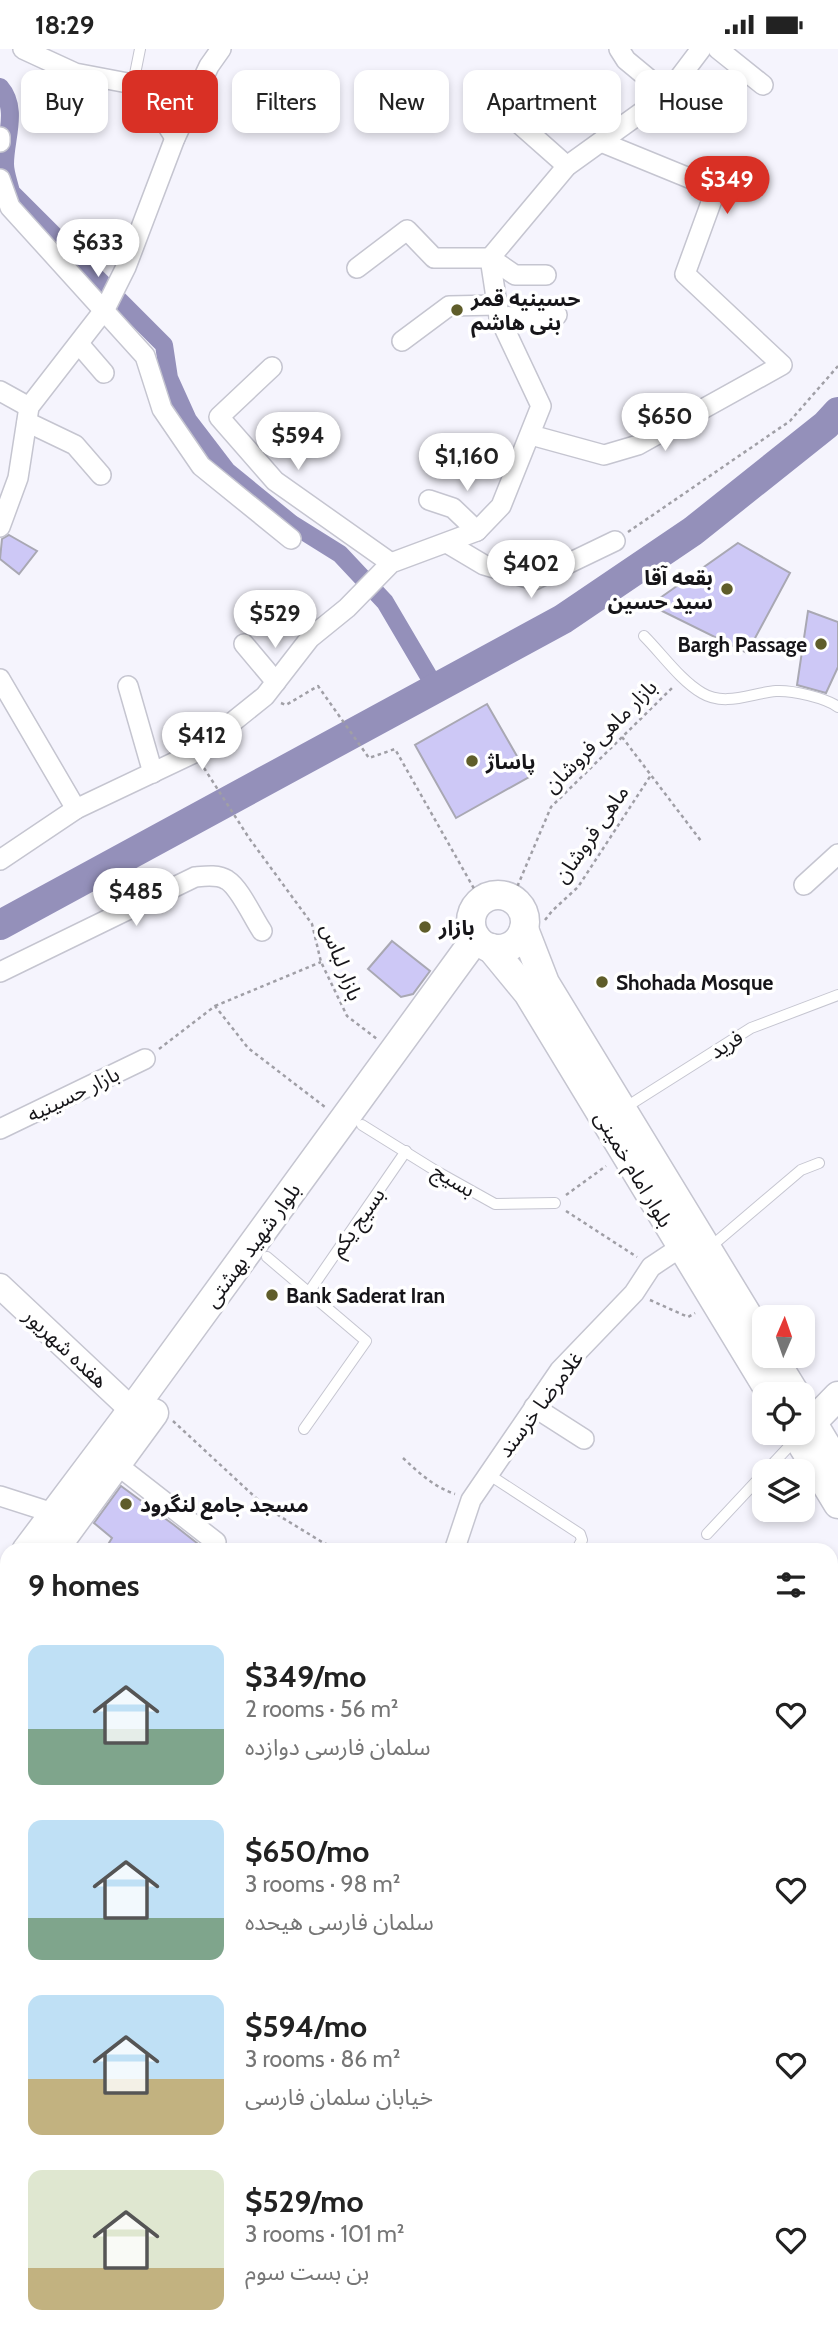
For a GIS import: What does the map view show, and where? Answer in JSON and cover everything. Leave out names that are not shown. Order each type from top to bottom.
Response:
[{"type":"main road","points":[[527,935],[501,949],[485,944],[470,922],[471,915],[481,901],[496,895],[512,899],[523,912],[527,935],[545,983],[623,1109],[694,1248],[752,1326]]},
{"type":"main road","name":"بلوار شهید بهشتی","points":[[32,1543],[53,1513],[145,1409],[267,1257],[352,1123],[393,1052],[485,944]]},
{"type":"main road","name":"بلوار شهید بهشتی","points":[[58,1543],[116,1464],[145,1409],[485,944]]},
{"type":"main road","name":"بلوار امام خمینی","points":[[485,944],[528,993],[624,1153],[694,1248],[715,1301],[764,1382]]},
{"type":"main road","points":[[815,1416],[838,1396]]},
{"type":"main road","points":[[815,1441],[838,1465]]},
{"type":"main road","points":[[810,1445],[838,1504]]},
{"type":"street","points":[[23,49],[75,73],[122,82]]},
{"type":"street","points":[[0,527],[18,478],[28,415],[105,309],[126,267],[175,138],[209,66],[221,49]]},
{"type":"street","points":[[619,49],[639,70]]},
{"type":"street","points":[[685,70],[701,49]]},
{"type":"street","points":[[718,49],[763,85]]},
{"type":"street","points":[[0,860],[76,809],[194,753],[270,689],[310,638],[347,608],[391,563],[477,531],[501,506],[541,406],[499,311],[491,258],[567,166],[635,117]]},
{"type":"street","points":[[172,133],[175,138]]},
{"type":"street","points":[[530,133],[567,166]]},
{"type":"street","points":[[531,435],[604,455],[638,445],[782,365],[684,274],[716,189],[601,142]]},
{"type":"street","points":[[0,179],[10,207],[145,356],[162,409],[201,466],[291,539]]},
{"type":"street","points":[[358,268],[407,230],[434,258],[491,258],[515,275],[546,275]]},
{"type":"street","points":[[402,341],[449,306],[557,315]]},
{"type":"street","points":[[79,344],[104,373]]},
{"type":"street","points":[[272,367],[219,417],[275,481],[391,563]]},
{"type":"street","points":[[0,391],[28,415],[75,445],[101,475]]},
{"type":"street","points":[[429,500],[453,508],[477,531]]},
{"type":"street","points":[[447,543],[484,565],[534,580],[615,541]]},
{"type":"street","points":[[244,644],[270,689]]},
{"type":"street","points":[[0,678],[76,809]]},
{"type":"street","points":[[128,686],[153,773]]},
{"type":"street","points":[[804,885],[838,854]]},
{"type":"street","points":[[0,972],[194,877],[211,875],[227,880],[262,931]]},
{"type":"street","name":"بازار حسینیه","points":[[0,1129],[145,1059]]},
{"type":"street","name":"غلامرضا خرسند","points":[[457,1543],[471,1500],[560,1370],[634,1293],[651,1267],[694,1248]]},
{"type":"street","name":"هفده شهریور","points":[[0,1286],[145,1409]]},
{"type":"street","points":[[534,1406],[584,1439]]},
{"type":"street","points":[[116,1464],[216,1542]]},
{"type":"street","points":[[0,1496],[53,1513]]},
{"type":"lane","points":[[136,70],[140,49]]},
{"type":"lane","points":[[644,636],[703,694],[726,700],[779,691],[829,700],[838,707]]},
{"type":"lane","name":"فرید","points":[[623,1109],[751,1028],[838,995]]},
{"type":"lane","name":"بسیج","points":[[352,1123],[406,1151],[495,1204],[555,1203]]},
{"type":"lane","name":"بسیج یکم","points":[[309,1292],[406,1151]]},
{"type":"lane","points":[[694,1248],[801,1170],[819,1163]]},
{"type":"lane","points":[[267,1257],[366,1341],[304,1429]]},
{"type":"lane","points":[[776,1459],[788,1445]]},
{"type":"lane","points":[[488,1474],[580,1534],[580,1543]]},
{"type":"lane","points":[[707,1534],[752,1486]]},
{"type":"path","points":[[615,541],[790,421],[838,366]]},
{"type":"path","name":"بازار ماهی فروشان","points":[[512,899],[551,807],[683,677]]},
{"type":"path","points":[[270,689],[286,705],[318,685],[369,758],[395,749],[481,901]]},
{"type":"path","name":"ماهی فروشان","points":[[622,737],[701,841]]},
{"type":"path","name":"بازار لباس","points":[[207,774],[249,838],[312,924],[321,962],[347,1016],[393,1052]]},
{"type":"path","name":"ماهی فروشان","points":[[527,935],[578,887],[651,775]]},
{"type":"path","points":[[145,1059],[215,1006],[321,962]]},
{"type":"path","points":[[215,1006],[248,1048],[352,1123]]},
{"type":"path","points":[[624,1153],[555,1203],[651,1267]]},
{"type":"path","points":[[634,1293],[688,1317],[715,1301]]},
{"type":"path","points":[[145,1409],[196,1440],[268,1509],[324,1543]]},
{"type":"path","points":[[403,1458],[441,1489],[471,1500]]},
{"type":"building","points":[[9,535],[37,551],[19,574],[0,559],[2,539]]},
{"type":"building","name":"بقعه آقا سید حسین","points":[[738,543],[790,573],[747,653],[650,605]]},
{"type":"building","name":"Bargh Passage","points":[[808,611],[838,622],[838,667],[826,693],[797,685]]},
{"type":"building","name":"پاساژ","points":[[487,704],[529,777],[456,818],[415,745]]},
{"type":"building","points":[[392,941],[430,971],[413,994],[401,997],[368,969]]},
{"type":"building","name":"مسجد جامع لنگرود","points":[[121,1486],[197,1543],[109,1543],[112,1538],[94,1523]]},
{"type":"waterway","points":[[0,87],[6,96],[10,114],[5,164],[11,192],[164,345],[169,378],[188,420],[227,471],[292,524],[340,554],[385,602],[435,687]]},
{"type":"waterway","points":[[0,925],[563,619],[693,531],[826,425],[838,412]]},
{"type":"place","name":"حسینیه قمر بنی هاشم","points":[[457,310]]},
{"type":"place","name":"بقعه آقا سید حسین","points":[[727,589]]},
{"type":"place","name":"Bargh Passage","points":[[821,644]]},
{"type":"place","name":"پاساژ","points":[[472,761]]},
{"type":"place","name":"بازار","points":[[425,927]]},
{"type":"place","name":"Shohada Mosque","points":[[602,982]]},
{"type":"place","name":"Bank Saderat Iran","points":[[272,1295]]},
{"type":"place","name":"مسجد جامع لنگرود","points":[[126,1504]]}]
